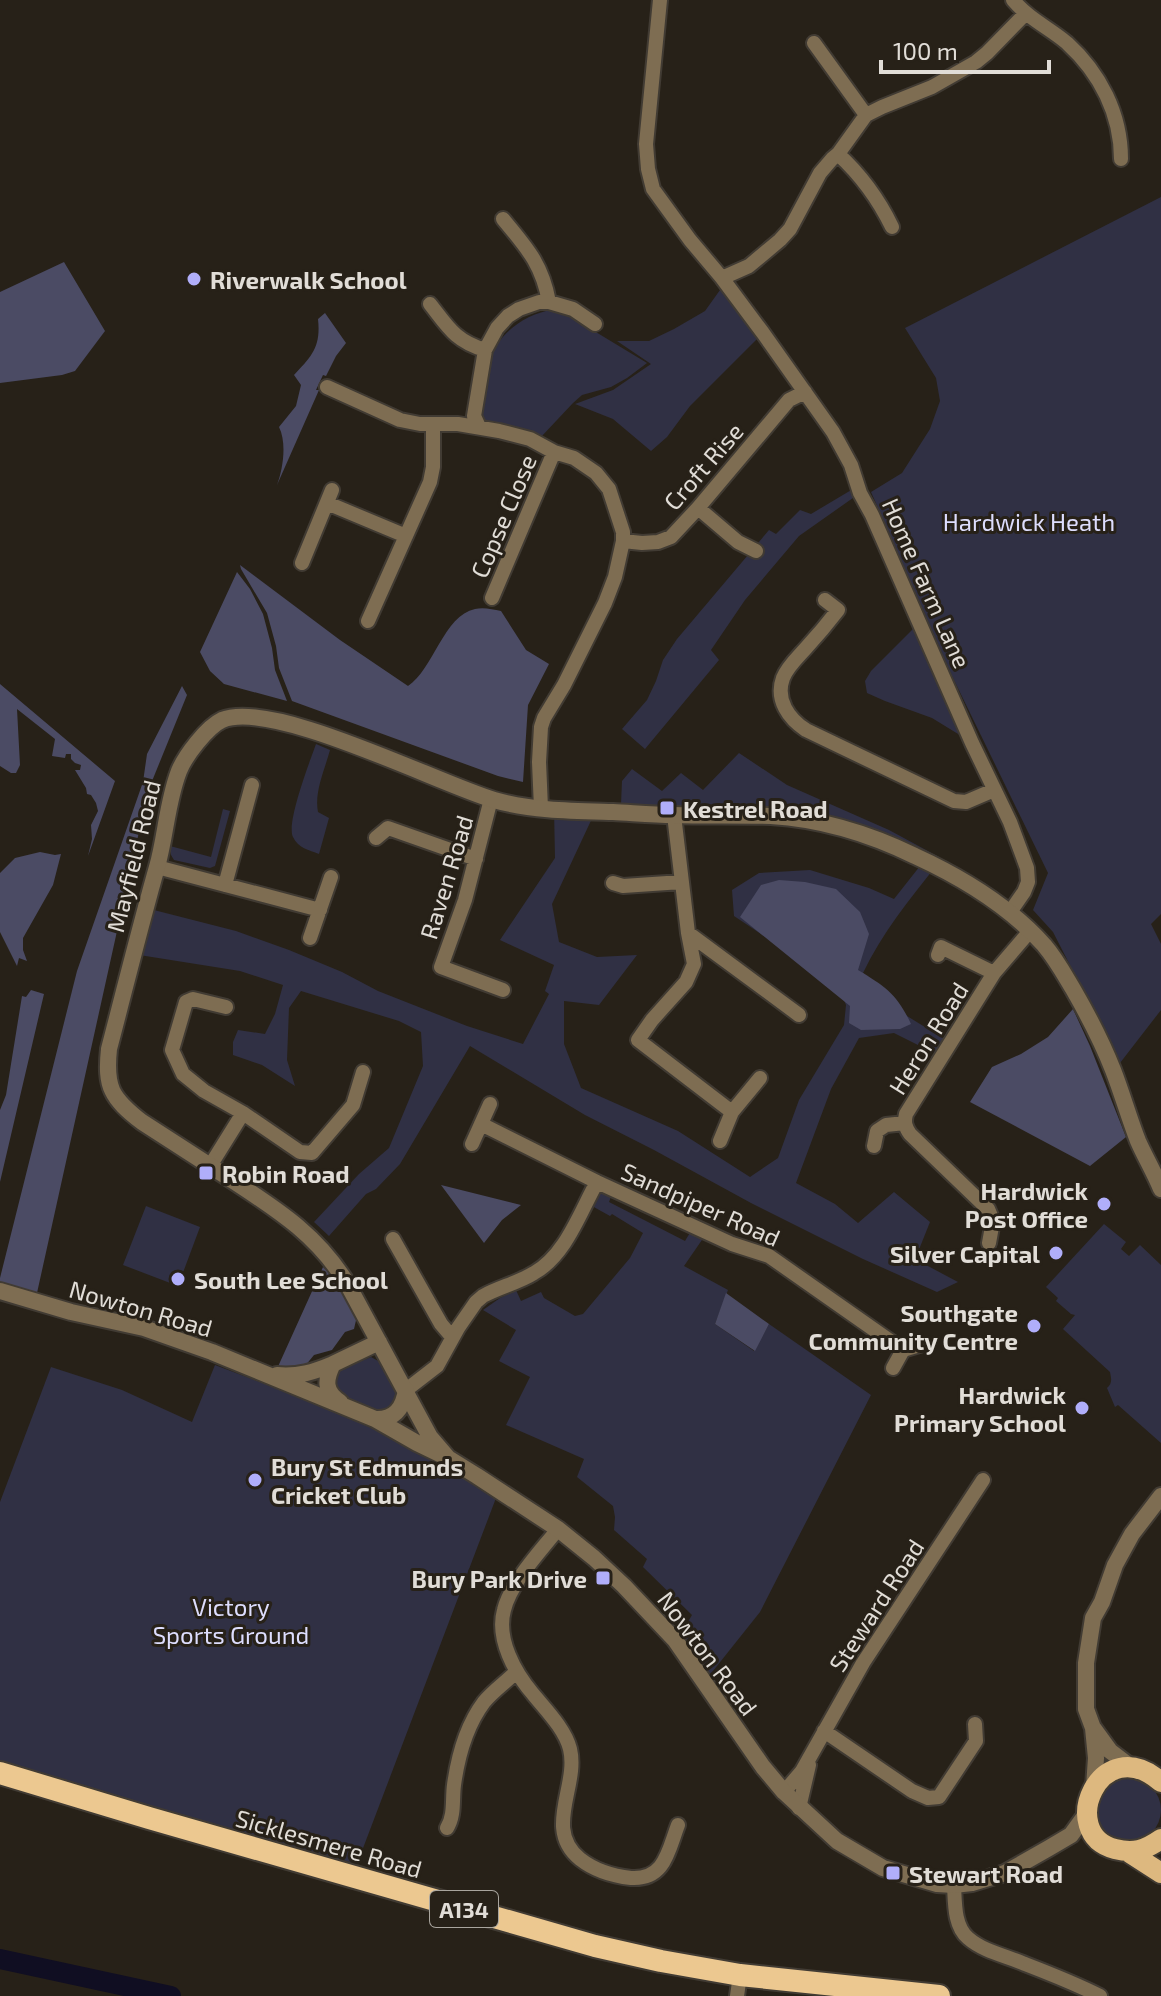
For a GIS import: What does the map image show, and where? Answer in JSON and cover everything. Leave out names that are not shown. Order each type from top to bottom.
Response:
[{"type":"highway","name":"Sicklesmere Road","points":[[0,1773],[553,1935],[661,1961],[739,1986],[939,1996]]},
{"type":"main road","points":[[1150,1773],[1116,1769],[1103,1776],[1088,1799],[1087,1813],[1090,1827],[1109,1847],[1130,1853],[1161,1873]]},
{"type":"main road","points":[[1130,1853],[1147,1849],[1161,1839]]},
{"type":"street","name":"Home Farm Lane","points":[[660,0],[646,144],[653,189],[805,392],[851,465],[860,493],[1010,822],[1027,868],[1028,882],[1010,912]]},
{"type":"street","points":[[1013,0],[1025,14],[1067,43],[1094,74],[1116,118],[1121,138],[1121,159]]},
{"type":"street","points":[[722,278],[749,266],[790,229],[820,173],[866,115],[932,87],[976,62],[1025,14]]},
{"type":"street","points":[[814,43],[866,115]]},
{"type":"street","points":[[838,154],[869,186],[892,227]]},
{"type":"street","points":[[503,219],[540,269],[549,302]]},
{"type":"street","points":[[479,427],[474,416],[485,350],[508,316],[539,302],[549,302],[573,309],[595,324]]},
{"type":"street","points":[[430,304],[459,339],[485,350]]},
{"type":"street","points":[[327,387],[400,420],[479,427],[530,439],[554,452],[574,458],[596,473],[609,489],[620,519],[623,541],[605,603],[541,727],[541,808]]},
{"type":"street","name":"Croft Rise","points":[[623,541],[658,542],[671,537],[789,400],[805,392]]},
{"type":"street","points":[[368,621],[430,482],[433,425]]},
{"type":"street","name":"Copse Close","points":[[492,598],[554,452]]},
{"type":"street","points":[[302,563],[330,496],[406,536]]},
{"type":"street","points":[[698,508],[738,542],[756,551]]},
{"type":"street","points":[[825,600],[838,610],[783,677],[782,700],[795,723],[954,801],[966,802],[994,790]]},
{"type":"street","name":"Mayfield Road","points":[[448,1458],[430,1437],[336,1265],[318,1244],[278,1211],[142,1122],[122,1107],[112,1092],[107,1068],[109,1049],[157,867],[170,802],[180,770],[189,753],[204,736],[222,720],[251,716],[300,727],[491,799],[517,805],[565,811],[773,817],[825,823],[901,849],[946,870],[1010,912]]},
{"type":"street","points":[[225,885],[252,785]]},
{"type":"street","name":"Raven Road","points":[[491,799],[465,900],[441,967],[503,990]]},
{"type":"street","points":[[674,815],[694,964],[686,982],[638,1040],[732,1112]]},
{"type":"street","points":[[376,838],[388,828],[476,859]]},
{"type":"street","points":[[157,867],[320,910]]},
{"type":"street","points":[[310,938],[331,877]]},
{"type":"street","points":[[613,883],[623,886],[682,882]]},
{"type":"street","points":[[1010,912],[1046,947],[1091,1020],[1114,1070],[1138,1142],[1161,1189]]},
{"type":"street","name":"Heron Road","points":[[989,1243],[993,1221],[988,1209],[915,1139],[905,1123],[906,1114],[994,973],[1030,931]]},
{"type":"street","points":[[688,933],[799,1015]]},
{"type":"street","points":[[938,955],[941,947],[994,973]]},
{"type":"street","points":[[226,1007],[193,999],[186,1002],[172,1050],[183,1074],[204,1091],[300,1152],[312,1153],[353,1105],[363,1072]]},
{"type":"street","points":[[720,1141],[732,1112],[760,1078]]},
{"type":"street","points":[[472,1144],[490,1104]]},
{"type":"street","points":[[210,1166],[243,1113]]},
{"type":"street","points":[[874,1146],[877,1131],[886,1125],[905,1123]]},
{"type":"street","name":"Sandpiper Road","points":[[481,1124],[732,1244],[769,1256],[903,1350]]},
{"type":"street","name":"Sandpiper Road","points":[[406,1390],[437,1366],[476,1302],[547,1265],[571,1231],[597,1182]]},
{"type":"street","points":[[393,1239],[441,1324],[452,1337]]},
{"type":"street","name":"Nowton Road","points":[[0,1291],[71,1312],[154,1331],[348,1407],[448,1458],[558,1529],[624,1586],[675,1640],[747,1745],[799,1808],[837,1841],[883,1868],[937,1884],[972,1883],[1005,1873],[1071,1835],[1087,1813]]},
{"type":"street","name":"Nowton Road","points":[[268,1374],[296,1376],[311,1373],[379,1342]]},
{"type":"street","points":[[893,1368],[903,1350],[923,1344]]},
{"type":"street","points":[[333,1364],[326,1386],[333,1397],[348,1407]]},
{"type":"street","points":[[375,1419],[385,1420],[396,1413],[401,1408],[406,1390]]},
{"type":"street","name":"Steward Road","points":[[784,1792],[811,1757],[863,1663],[983,1480]]},
{"type":"street","points":[[1094,1787],[1096,1758],[1093,1728],[1086,1709],[1086,1663],[1093,1618],[1132,1534],[1161,1496]]},
{"type":"street","points":[[558,1529],[507,1600],[503,1632],[516,1672],[560,1729],[570,1749],[562,1822],[566,1842],[577,1857],[591,1867],[630,1878],[646,1878],[663,1864],[671,1832]]},
{"type":"street","points":[[447,1828],[452,1819],[460,1750],[472,1721],[484,1702],[516,1672]]},
{"type":"street","points":[[824,1731],[912,1791],[928,1798],[939,1797],[949,1784],[976,1741],[975,1724]]},
{"type":"street","points":[[1093,1728],[1110,1751],[1150,1773]]},
{"type":"street","name":"Steward Road","points":[[799,1808],[811,1757]]},
{"type":"street","name":"Nowton Road","points":[[1049,1848],[1089,1842],[1109,1847]]},
{"type":"street","points":[[954,1885],[955,1911],[967,1938],[1100,1996]]},
{"type":"green space","name":"Hardwick Heath","points":[[1161,197],[1161,914],[1151,924],[1161,944],[1161,1010],[1120,1063],[1053,932],[1033,910],[1048,873],[952,676],[871,492],[902,473],[930,429],[940,401],[936,378],[905,328]]},
{"type":"green space","points":[[725,283],[763,333],[690,406],[667,437],[651,451],[613,419],[575,404],[613,390],[651,364],[617,341],[649,341],[674,329],[705,311]]},
{"type":"green space","points":[[552,310],[571,317],[647,363],[611,387],[582,395],[541,437],[541,443],[481,425],[483,389],[496,346],[520,322]]},
{"type":"green space","points":[[858,486],[860,493],[799,536],[745,600],[711,650],[719,660],[645,749],[622,729],[647,700],[663,660],[677,639],[769,530],[776,534],[800,510],[811,514]]},
{"type":"green space","points":[[913,629],[963,737],[932,718],[867,693],[865,681],[871,671]]},
{"type":"green space","points":[[316,744],[330,750],[317,797],[318,812],[329,818],[319,854],[298,844],[292,830],[300,792]]},
{"type":"green space","points":[[739,753],[787,785],[889,830],[939,857],[923,854],[844,821],[621,804],[622,781],[632,769],[662,791],[681,773],[703,790]]},
{"type":"green space","points":[[223,809],[230,811],[215,866],[210,868],[174,860],[170,846],[211,857]]},
{"type":"green space","points":[[554,809],[595,812],[552,904],[559,942],[597,957],[637,955],[599,1005],[564,1001],[564,1044],[581,1088],[678,1131],[750,1177],[778,1158],[799,1100],[844,1025],[846,1005],[838,985],[734,916],[732,890],[759,873],[810,870],[894,899],[920,866],[936,866],[887,931],[863,973],[907,1016],[951,1043],[938,1055],[894,1033],[859,1038],[831,1089],[796,1183],[835,1204],[858,1223],[894,1192],[930,1222],[914,1262],[958,1282],[937,1292],[863,1259],[585,1115],[470,1046],[400,1164],[376,1189],[366,1194],[329,1236],[314,1222],[359,1174],[389,1148],[423,1066],[421,1032],[399,1021],[301,991],[289,1008],[287,1060],[295,1086],[262,1065],[233,1055],[233,1042],[238,1030],[265,1034],[275,1014],[283,985],[240,971],[133,954],[146,908],[236,931],[289,950],[378,991],[523,1044],[549,994],[545,991],[554,965],[500,940],[555,858]]},
{"type":"green space","points":[[601,1191],[612,1194],[609,1202],[685,1241],[691,1231],[704,1237],[684,1266],[728,1290],[715,1324],[754,1351],[769,1324],[871,1395],[760,1612],[709,1676],[681,1634],[692,1615],[643,1567],[647,1559],[614,1530],[613,1506],[577,1477],[584,1459],[506,1425],[530,1377],[499,1361],[516,1330],[483,1310],[516,1290],[521,1301],[541,1292],[544,1298],[575,1316],[583,1314],[630,1258],[643,1233],[592,1206]]},
{"type":"green space","points":[[146,1206],[200,1227],[178,1286],[123,1265]]},
{"type":"green space","points":[[1104,1224],[1126,1242],[1121,1249],[1129,1256],[1140,1245],[1161,1265],[1161,1443],[1118,1405],[1115,1407],[1107,1388],[1111,1382],[1110,1372],[1063,1329],[1075,1315],[1056,1301],[1058,1298],[1046,1287]]},
{"type":"green space","points":[[371,1357],[380,1362],[396,1393],[396,1399],[388,1411],[360,1405],[335,1390],[338,1370]]},
{"type":"green space","name":"Victory Sports Ground","points":[[215,1365],[372,1428],[496,1498],[357,1864],[143,1806],[0,1761],[0,1502],[51,1367],[122,1390],[192,1422]]},
{"type":"green space","points":[[1129,1778],[1147,1784],[1155,1792],[1161,1810],[1155,1828],[1147,1836],[1129,1842],[1111,1836],[1103,1828],[1097,1810],[1103,1792],[1111,1784]]},
{"type":"shaded area","points":[[64,262],[105,331],[75,371],[0,383],[0,292]]},
{"type":"shaded area","points":[[325,313],[346,343],[326,376],[323,375],[277,485],[283,456],[279,427],[296,406],[301,385],[294,375],[314,350],[318,319]]},
{"type":"shaded area","points":[[240,565],[340,640],[408,686],[425,668],[447,632],[464,613],[481,608],[501,611],[526,650],[549,664],[528,705],[523,782],[498,776],[292,701],[279,668],[267,613]]},
{"type":"shaded area","points":[[237,572],[263,614],[275,670],[287,701],[224,684],[210,671],[200,652]]},
{"type":"shaded area","points":[[0,684],[115,781],[88,856],[91,825],[98,811],[75,770],[80,770],[81,765],[71,759],[71,754],[66,754],[65,758],[52,756],[55,739],[17,709],[20,765],[16,773],[0,766]]},
{"type":"shaded area","points":[[182,686],[187,695],[148,791],[37,1293],[0,1282],[0,1278],[77,971],[143,782],[147,754]]},
{"type":"shaded area","points":[[40,852],[61,854],[53,885],[23,938],[27,961],[19,958],[17,966],[0,932],[0,873],[15,858]]},
{"type":"shaded area","points":[[779,880],[836,889],[860,912],[869,934],[858,970],[890,992],[911,1024],[900,1029],[861,1030],[849,1023],[850,1006],[740,917],[761,885]]},
{"type":"shaded area","points":[[31,990],[44,994],[0,1182],[0,1110],[6,1095],[22,996],[26,997]]},
{"type":"shaded area","points":[[1073,1009],[1126,1137],[1090,1166],[970,1102],[992,1067],[1048,1037]]},
{"type":"shaded area","points":[[441,1185],[521,1205],[502,1220],[484,1243]]},
{"type":"shaded area","points":[[323,1267],[340,1281],[357,1316],[354,1329],[345,1332],[332,1350],[314,1355],[305,1366],[276,1371]]},
{"type":"shaded area","points":[[726,1293],[769,1324],[755,1351],[715,1324]]},
{"type":"waterway","points":[[0,1959],[171,1996]]},
{"type":"place","name":"Riverwalk School","points":[[194,279]]},
{"type":"place","name":"Kestrel Road","points":[[667,808]]},
{"type":"place","name":"Robin Road","points":[[206,1173]]},
{"type":"place","name":"Hardwick Post Office","points":[[1104,1204]]},
{"type":"place","name":"Silver Capital","points":[[1056,1253]]},
{"type":"place","name":"South Lee School","points":[[178,1279]]},
{"type":"place","name":"Southgate Community Centre","points":[[1034,1326]]},
{"type":"place","name":"Hardwick Primary School","points":[[1082,1408]]},
{"type":"place","name":"Bury St Edmunds Cricket Club","points":[[255,1480]]},
{"type":"place","name":"Bury Park Drive","points":[[603,1578]]},
{"type":"place","name":"Stewart Road","points":[[893,1873]]}]
